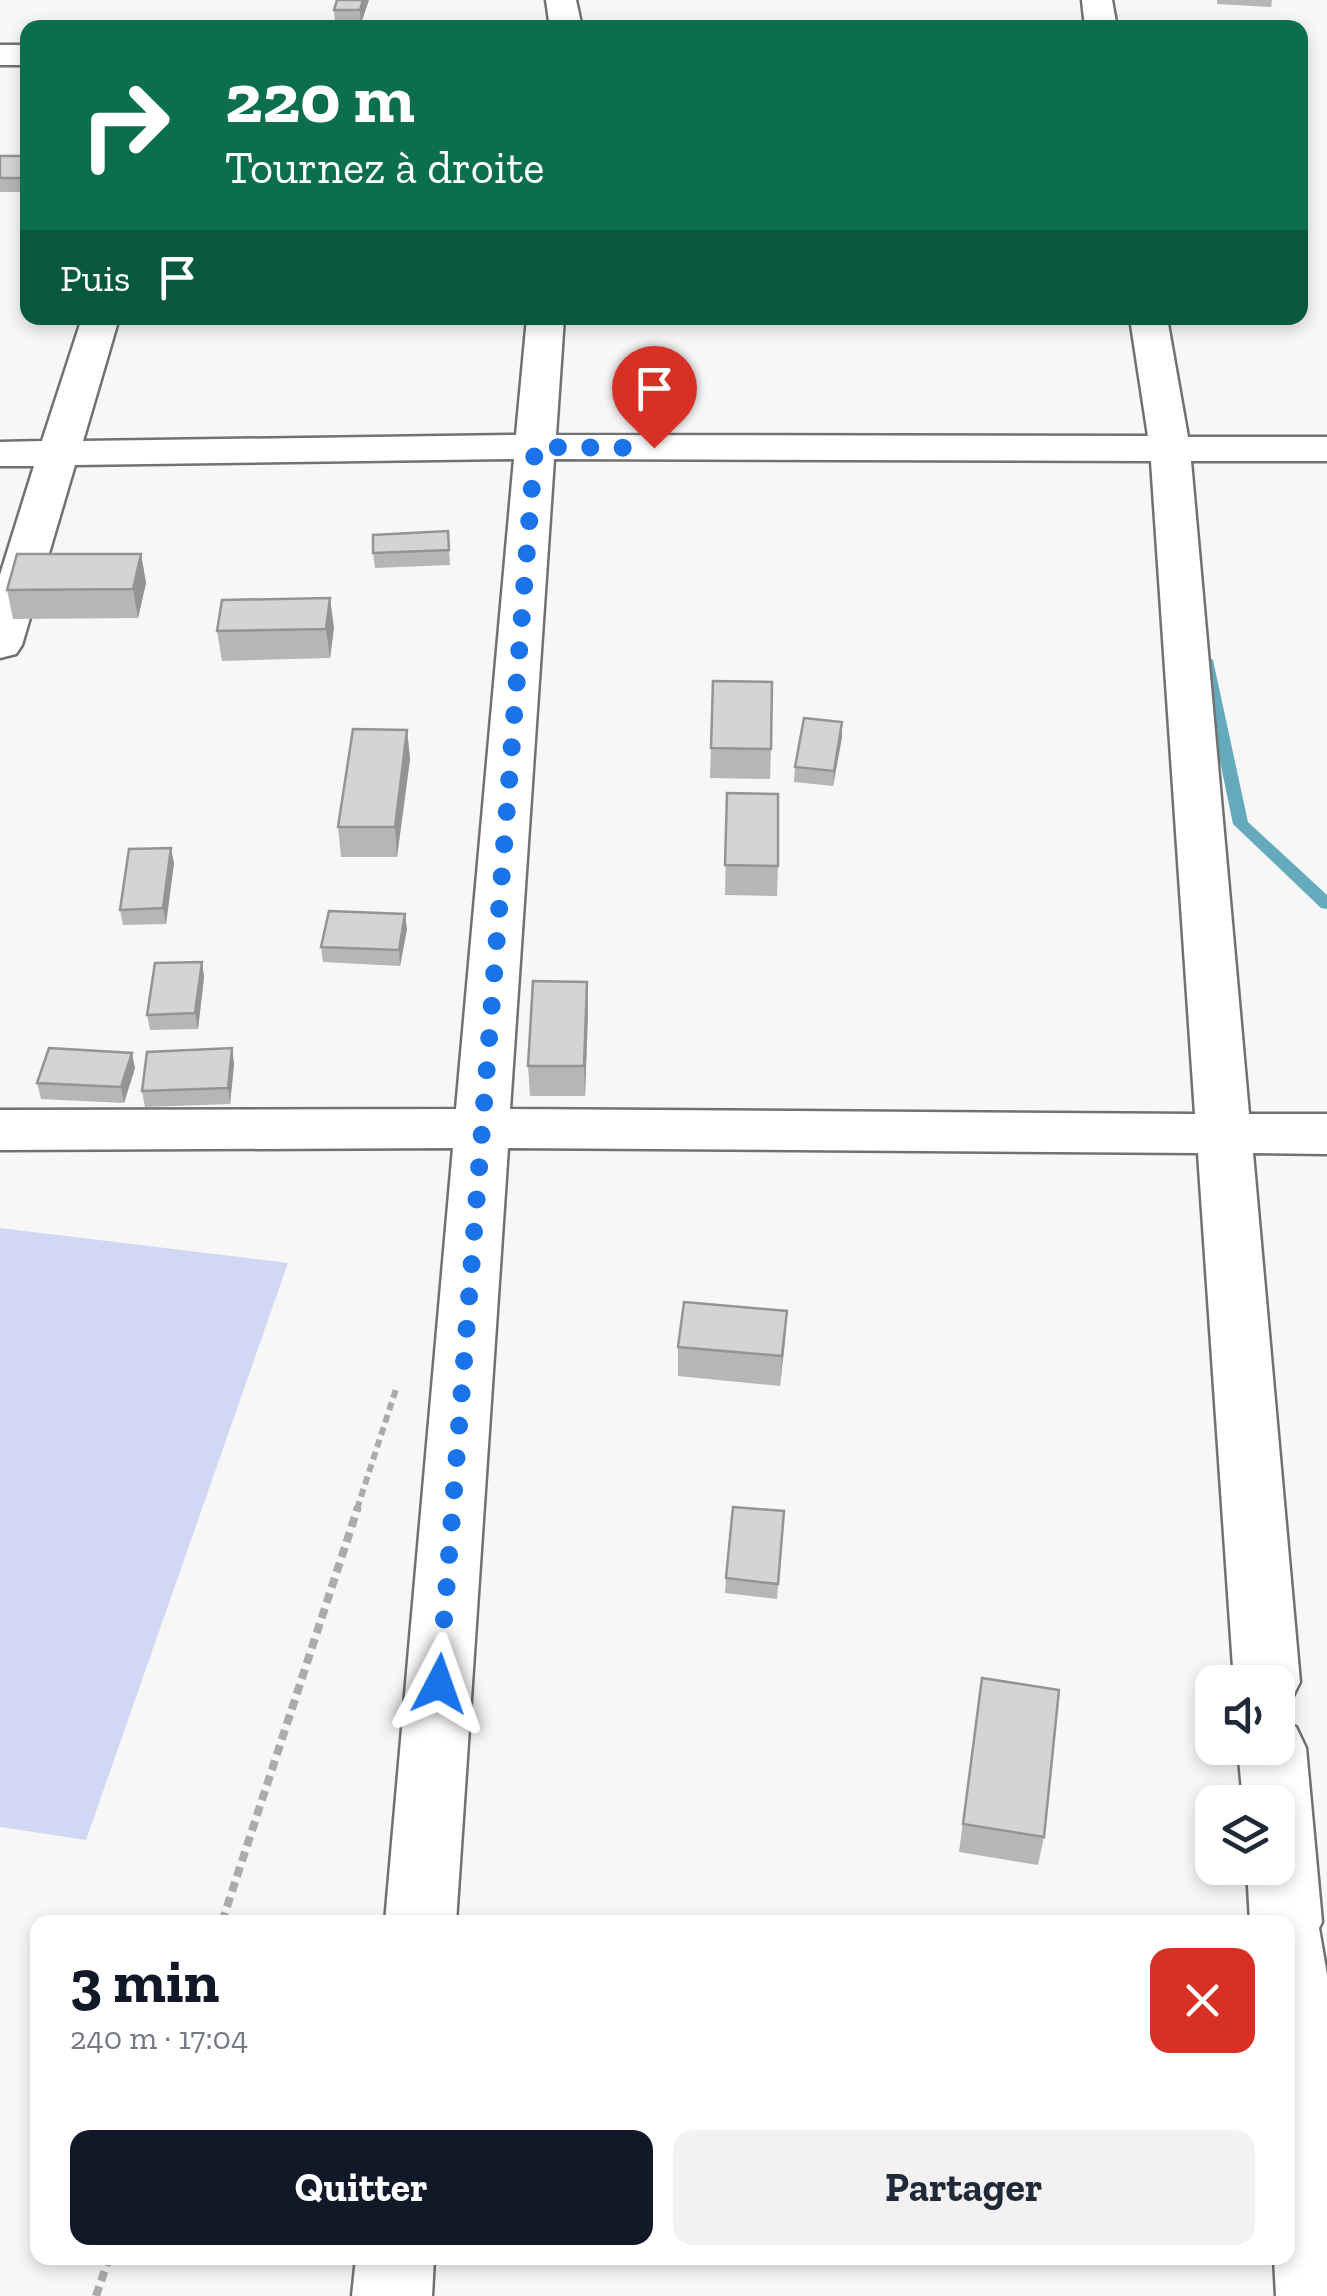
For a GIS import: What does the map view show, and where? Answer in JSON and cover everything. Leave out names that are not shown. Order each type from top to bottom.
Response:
[{"type":"street","points":[[0,644],[98,325]]},
{"type":"street","points":[[421,1915],[544,325]]},
{"type":"street","points":[[1149,325],[1170,450],[1266,1665]]},
{"type":"street","points":[[0,454],[535,447],[1327,450]]},
{"type":"street","points":[[0,1130],[482,1128],[1327,1134]]},
{"type":"street","points":[[1283,1885],[1285,1915]]},
{"type":"street","points":[[1295,2028],[1316,2296]]},
{"type":"street","points":[[392,2296],[394,2265]]},
{"type":"path","points":[[224,1915],[401,1374]]},
{"type":"path","points":[[96,2296],[107,2265]]},
{"type":"shaded area","points":[[0,1228],[288,1263],[86,1840],[0,1827]]},
{"type":"building","points":[[337,0],[363,0],[360,10],[334,10]]},
{"type":"building","points":[[0,156],[20,156],[20,178],[0,178]]},
{"type":"building","points":[[448,531],[449,550],[373,553],[373,535]]},
{"type":"building","points":[[17,554],[141,554],[133,589],[7,590]]},
{"type":"building","points":[[330,598],[326,629],[217,631],[222,600]]},
{"type":"building","points":[[713,681],[772,682],[771,749],[711,748]]},
{"type":"building","points":[[804,718],[842,722],[834,771],[795,767]]},
{"type":"building","points":[[353,729],[407,730],[395,827],[338,827]]},
{"type":"building","points":[[727,793],[778,794],[778,866],[725,865]]},
{"type":"building","points":[[171,848],[163,908],[120,910],[129,849]]},
{"type":"building","points":[[329,911],[405,914],[399,950],[321,947]]},
{"type":"building","points":[[202,962],[195,1013],[147,1015],[155,963]]},
{"type":"building","points":[[533,981],[587,982],[584,1066],[528,1066]]},
{"type":"building","points":[[49,1048],[132,1053],[121,1087],[37,1083]]},
{"type":"building","points":[[232,1048],[228,1088],[142,1091],[147,1052]]},
{"type":"building","points":[[684,1302],[787,1311],[782,1356],[678,1347]]},
{"type":"building","points":[[733,1507],[784,1511],[778,1584],[726,1578]]},
{"type":"building","points":[[982,1678],[1059,1690],[1044,1837],[963,1824]]},
{"type":"waterway","points":[[1206,660],[1241,824],[1327,904]]},
{"type":"route","points":[[439,1684],[535,447],[654,448]]}]
